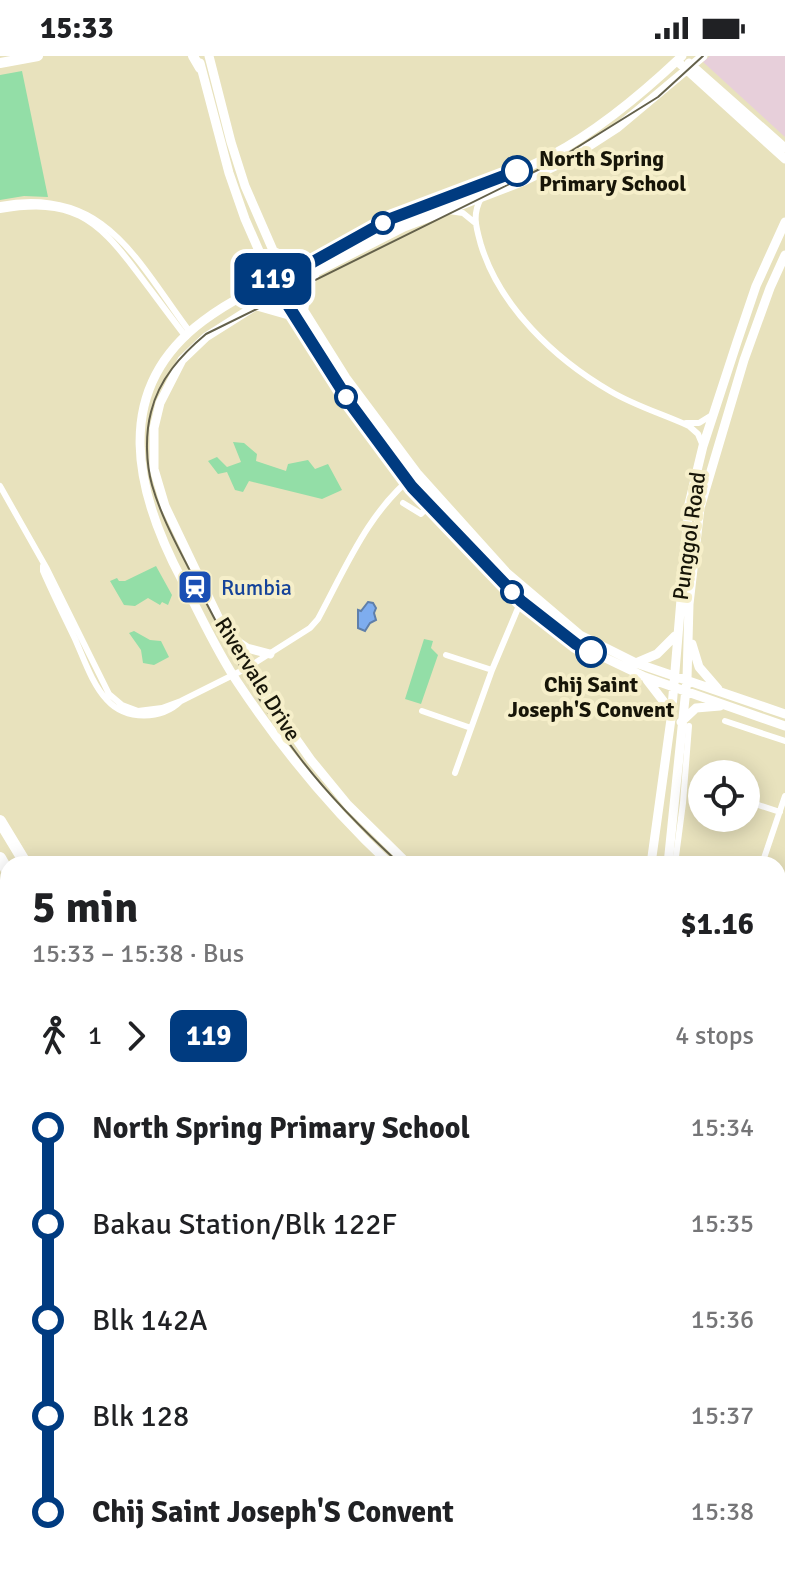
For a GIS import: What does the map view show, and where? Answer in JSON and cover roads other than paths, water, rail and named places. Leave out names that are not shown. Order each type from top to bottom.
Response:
[{"type":"highway","points":[[0,821],[21,856]]},
{"type":"main road","points":[[0,63],[38,56]]},
{"type":"main road","points":[[196,56],[229,173],[277,292],[352,406],[407,481],[521,601],[576,644],[645,677],[785,726]]},
{"type":"main road","points":[[209,56],[237,163],[289,287],[346,378],[417,473],[507,573],[580,635],[636,663],[785,714]]},
{"type":"main road","name":"Rivervale Drive","points":[[400,856],[327,781],[247,668],[229,637],[165,506],[154,469],[154,428],[160,403],[182,360],[206,337],[277,292],[404,227],[524,181],[590,147],[703,56]]},
{"type":"main road","points":[[681,58],[785,159]]},
{"type":"main road","name":"Rivervale Drive","points":[[382,856],[317,790],[233,675],[156,528],[142,465],[139,422],[146,398],[171,350],[250,291],[311,263],[390,219],[553,155],[609,116],[681,58]]},
{"type":"main road","points":[[690,69],[785,148]]},
{"type":"main road","name":"Punggol Road","points":[[669,856],[679,803],[684,746],[673,675],[689,504],[712,415],[756,286],[785,222]]},
{"type":"main road","points":[[250,291],[259,264],[258,250]]},
{"type":"main road","points":[[272,251],[295,261],[311,263]]},
{"type":"main road","name":"Punggol Road","points":[[653,856],[686,690],[689,604],[700,508],[744,360],[785,255]]},
{"type":"main road","points":[[304,308],[308,285],[315,274]]},
{"type":"main road","points":[[257,306],[284,311],[293,316]]},
{"type":"main road","points":[[636,663],[657,654],[676,635]]},
{"type":"main road","points":[[689,635],[699,667],[720,691]]},
{"type":"main road","points":[[229,637],[247,648],[270,654]]},
{"type":"main road","points":[[645,677],[680,722],[696,708],[727,706]]},
{"type":"street","points":[[481,198],[475,208],[474,222],[487,266],[522,319],[570,364],[609,391],[683,423],[698,434],[703,446]]},
{"type":"street","points":[[0,208],[28,205],[49,207],[78,212],[105,225],[188,335]]},
{"type":"street","points":[[446,211],[463,213],[474,222]]},
{"type":"street","points":[[683,423],[699,423],[712,415]]},
{"type":"street","points":[[0,486],[43,566],[86,662],[107,700],[121,710],[144,716],[165,712],[247,668],[310,628],[318,619],[362,538],[392,494],[417,473]]},
{"type":"street","points":[[403,503],[421,514],[430,505]]},
{"type":"street","points":[[455,773],[521,601]]},
{"type":"street","points":[[446,655],[492,670]]},
{"type":"street","points":[[422,711],[471,728]]},
{"type":"street","points":[[725,721],[785,741]]},
{"type":"street","points":[[765,856],[785,796]]},
{"type":"street","points":[[676,856],[679,803]]},
{"type":"street","points":[[760,806],[780,812]]},
{"type":"water","points":[[368,602],[376,608],[376,620],[365,631],[358,628],[358,610],[361,611]]},
{"type":"railway","points":[[392,856],[323,786],[285,738],[220,630],[172,536],[152,485],[147,458],[149,421],[159,389],[172,368],[206,334],[552,163],[658,97],[703,56]]},
{"type":"place","name":"North Spring Primary School","points":[[517,171]]},
{"type":"place","name":"Rumbia","points":[[195,587]]},
{"type":"place","name":"Chij Saint Joseph'S Convent","points":[[591,652]]}]
